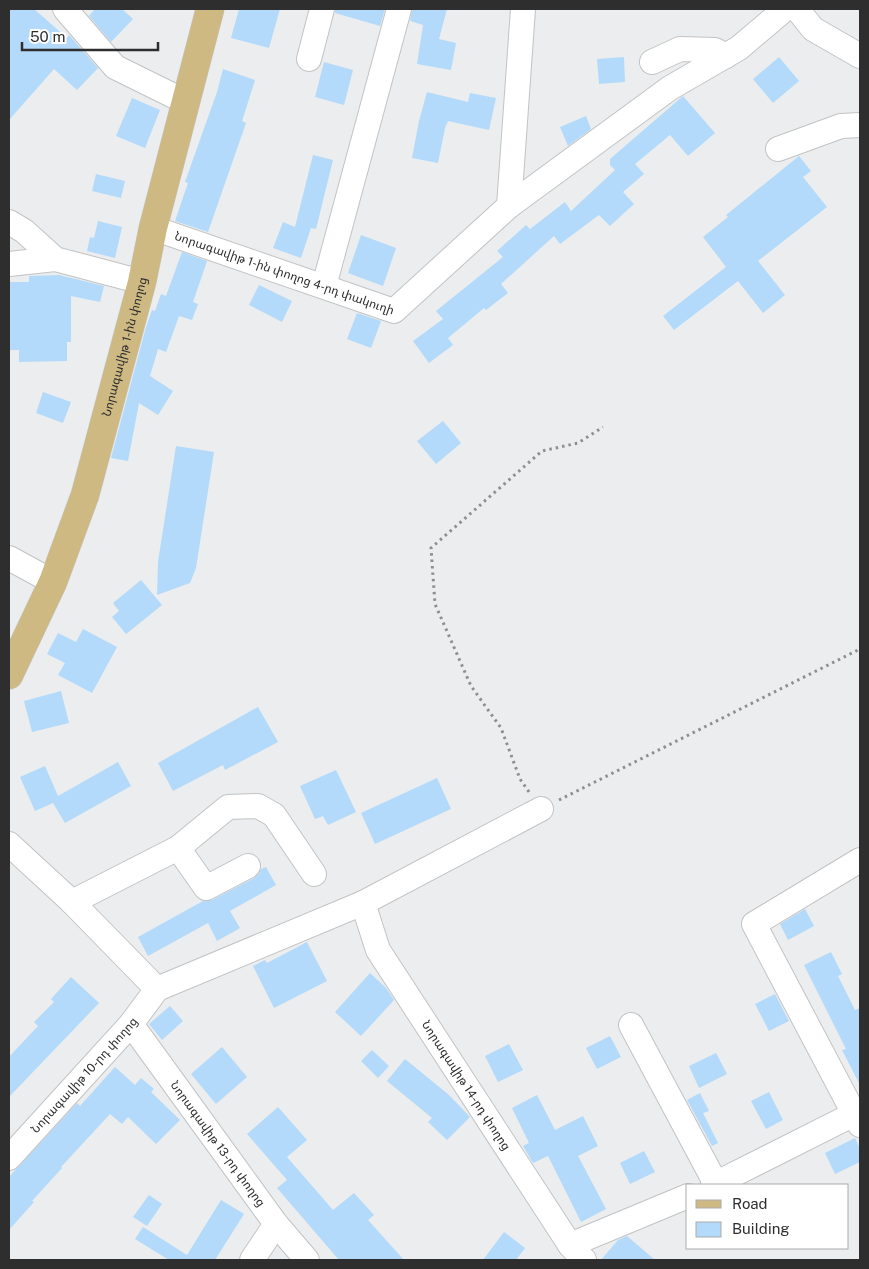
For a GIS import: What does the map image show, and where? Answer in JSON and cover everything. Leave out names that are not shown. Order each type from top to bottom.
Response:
[{"type":"main road","name":"Նորագավիթ 1-ին փողոց","points":[[9,675],[53,582],[85,495],[142,282],[210,9]]},
{"type":"street","points":[[65,9],[116,67],[186,102]]},
{"type":"street","points":[[309,59],[322,9]]},
{"type":"street","points":[[324,286],[399,9]]},
{"type":"street","points":[[509,206],[517,68],[523,9]]},
{"type":"street","points":[[509,206],[670,88],[739,48],[786,9]]},
{"type":"street","points":[[797,9],[813,29],[860,56]]},
{"type":"street","points":[[652,62],[680,49],[714,50],[726,56]]},
{"type":"street","points":[[778,150],[841,126],[860,125]]},
{"type":"street","name":"Նորագավիթ 1-ին փողոց 4-րդ փակուղի","points":[[154,228],[394,310],[509,206]]},
{"type":"street","points":[[9,222],[24,231],[55,259]]},
{"type":"street","points":[[9,264],[55,259],[142,282]]},
{"type":"street","points":[[9,558],[53,582]]},
{"type":"street","points":[[72,902],[178,848],[228,807],[258,806],[274,815],[314,874]]},
{"type":"street","points":[[9,844],[72,902],[157,989],[363,903],[541,809]]},
{"type":"street","points":[[178,848],[206,888],[248,866]]},
{"type":"street","points":[[716,1184],[859,1117],[754,924],[860,860]]},
{"type":"street","name":"Նորագավիթ 14-րդ փողոց","points":[[363,903],[378,950],[577,1253]]},
{"type":"street","name":"Նորագավիթ 10-րդ փողոց","points":[[9,1158],[131,1024],[157,989]]},
{"type":"street","name":"Նորագավիթ 13-րդ փողոց","points":[[131,1024],[276,1224],[307,1260]]},
{"type":"street","points":[[631,1025],[713,1184]]},
{"type":"street","points":[[577,1253],[686,1197]]},
{"type":"street","points":[[252,1260],[276,1224]]},
{"type":"path","points":[[603,428],[578,443],[542,451],[431,548],[435,604],[471,686],[501,728],[520,778],[541,809],[860,649]]},
{"type":"building","points":[[9,9],[34,9],[67,38],[69,35],[98,68],[77,90],[54,69],[9,120]]},
{"type":"building","points":[[95,9],[122,9],[133,19],[111,42],[89,16]]},
{"type":"building","points":[[239,9],[280,9],[269,48],[231,38]]},
{"type":"building","points":[[335,9],[385,9],[380,26],[335,13]]},
{"type":"building","points":[[412,9],[447,9],[439,39],[456,43],[451,70],[417,64],[423,25],[410,21]]},
{"type":"building","points":[[624,57],[625,82],[599,84],[597,59]]},
{"type":"building","points":[[779,57],[799,81],[773,103],[753,79]]},
{"type":"building","points":[[324,62],[353,70],[344,105],[315,97]]},
{"type":"building","points":[[223,69],[255,80],[242,121],[246,123],[208,232],[175,221],[188,183],[185,182],[217,92]]},
{"type":"building","points":[[427,92],[468,102],[470,93],[496,98],[489,130],[448,121],[438,163],[412,158]]},
{"type":"building","points":[[683,96],[715,133],[688,156],[670,135],[635,164],[644,174],[623,192],[634,204],[610,226],[599,215],[560,244],[554,236],[501,284],[508,293],[486,310],[484,308],[448,338],[453,345],[429,363],[413,341],[443,319],[436,311],[503,257],[497,251],[526,225],[530,229],[565,202],[571,211],[615,170],[610,165],[610,159]]},
{"type":"building","points":[[132,98],[160,110],[145,148],[116,136]]},
{"type":"building","points":[[586,116],[591,129],[568,146],[560,127]]},
{"type":"building","points":[[313,155],[333,160],[316,229],[311,228],[301,258],[273,248],[283,222],[295,227]]},
{"type":"building","points":[[799,156],[811,171],[803,177],[827,207],[758,261],[785,295],[763,313],[738,281],[674,330],[663,316],[726,267],[703,237],[728,217],[726,215]]},
{"type":"building","points":[[96,174],[125,181],[121,198],[92,191]]},
{"type":"building","points":[[98,221],[122,227],[115,258],[87,251],[90,237],[94,238]]},
{"type":"building","points":[[361,235],[396,248],[383,286],[348,273]]},
{"type":"building","points":[[182,252],[207,261],[193,302],[198,304],[192,320],[179,316],[166,352],[158,349],[150,376],[173,391],[158,415],[139,403],[128,461],[111,458],[146,327],[152,310],[155,311],[161,294],[166,296]]},
{"type":"building","points":[[59,275],[104,286],[100,302],[71,296],[71,342],[67,342],[67,361],[19,362],[19,350],[9,350],[9,282],[29,282],[29,276]]},
{"type":"building","points":[[259,285],[292,301],[282,322],[249,305]]},
{"type":"building","points":[[357,313],[381,321],[371,348],[347,339]]},
{"type":"building","points":[[43,392],[71,402],[63,423],[36,413]]},
{"type":"building","points":[[443,421],[461,443],[436,464],[417,441]]},
{"type":"building","points":[[176,446],[214,452],[196,568],[190,583],[157,595],[158,562]]},
{"type":"building","points":[[141,580],[162,605],[126,634],[112,617],[119,611],[113,603]]},
{"type":"building","points":[[83,629],[117,647],[92,693],[58,675],[65,663],[47,654],[58,633],[76,642]]},
{"type":"building","points":[[61,691],[69,723],[32,732],[24,701]]},
{"type":"building","points":[[258,707],[278,742],[225,770],[223,765],[173,791],[158,763]]},
{"type":"building","points":[[118,762],[131,786],[65,823],[53,803],[35,811],[20,777],[45,766],[58,796]]},
{"type":"building","points":[[336,770],[356,812],[328,825],[323,816],[315,819],[300,786]]},
{"type":"building","points":[[437,778],[451,809],[375,844],[361,813]]},
{"type":"building","points":[[266,867],[276,885],[230,911],[240,928],[217,941],[208,923],[148,956],[138,937],[203,901],[212,900],[254,878],[261,869]]},
{"type":"building","points":[[805,909],[814,926],[788,940],[780,924]]},
{"type":"building","points":[[307,942],[327,981],[274,1008],[253,966],[265,960],[267,963]]},
{"type":"building","points":[[831,952],[842,974],[838,976],[855,1010],[860,1008],[860,1085],[842,1050],[846,1049],[804,965]]},
{"type":"building","points":[[370,973],[386,988],[394,1000],[361,1036],[335,1012]]},
{"type":"building","points":[[71,977],[99,1003],[9,1097],[9,1057],[38,1026],[34,1022],[54,1002],[51,999]]},
{"type":"building","points":[[775,994],[789,1021],[769,1031],[755,1004]]},
{"type":"building","points":[[170,1006],[183,1021],[162,1040],[149,1024]]},
{"type":"building","points":[[610,1036],[621,1057],[597,1069],[586,1048]]},
{"type":"building","points":[[509,1044],[523,1070],[498,1082],[485,1056]]},
{"type":"building","points":[[222,1047],[247,1077],[216,1104],[191,1074]]},
{"type":"building","points":[[372,1050],[389,1066],[378,1078],[361,1061]]},
{"type":"building","points":[[716,1053],[727,1074],[699,1088],[689,1066]]},
{"type":"building","points":[[405,1059],[449,1095],[470,1117],[447,1140],[428,1122],[432,1118],[387,1081]]},
{"type":"building","points":[[115,1067],[135,1085],[141,1078],[154,1089],[151,1092],[180,1120],[156,1144],[128,1117],[122,1124],[110,1114],[61,1167],[9,1230],[9,1177],[77,1103],[80,1106]]},
{"type":"building","points":[[769,1092],[783,1120],[766,1129],[751,1101]]},
{"type":"building","points":[[700,1093],[709,1111],[703,1113],[718,1143],[712,1146],[687,1100]]},
{"type":"building","points":[[537,1095],[555,1130],[583,1116],[598,1146],[578,1156],[606,1209],[581,1222],[548,1156],[533,1163],[523,1146],[529,1143],[512,1108]]},
{"type":"building","points":[[278,1107],[307,1140],[287,1157],[333,1210],[354,1193],[374,1215],[368,1220],[404,1260],[339,1260],[277,1188],[287,1180],[247,1134]]},
{"type":"building","points":[[855,1138],[860,1149],[860,1162],[835,1174],[825,1153]]},
{"type":"building","points":[[644,1151],[655,1172],[630,1184],[620,1163]]},
{"type":"building","points":[[149,1195],[162,1204],[147,1226],[133,1217]]},
{"type":"building","points":[[221,1200],[244,1214],[215,1260],[169,1260],[135,1239],[143,1227],[187,1255]]},
{"type":"building","points":[[504,1232],[525,1248],[516,1260],[483,1260]]},
{"type":"building","points":[[627,1236],[655,1260],[601,1260],[618,1240]]}]
